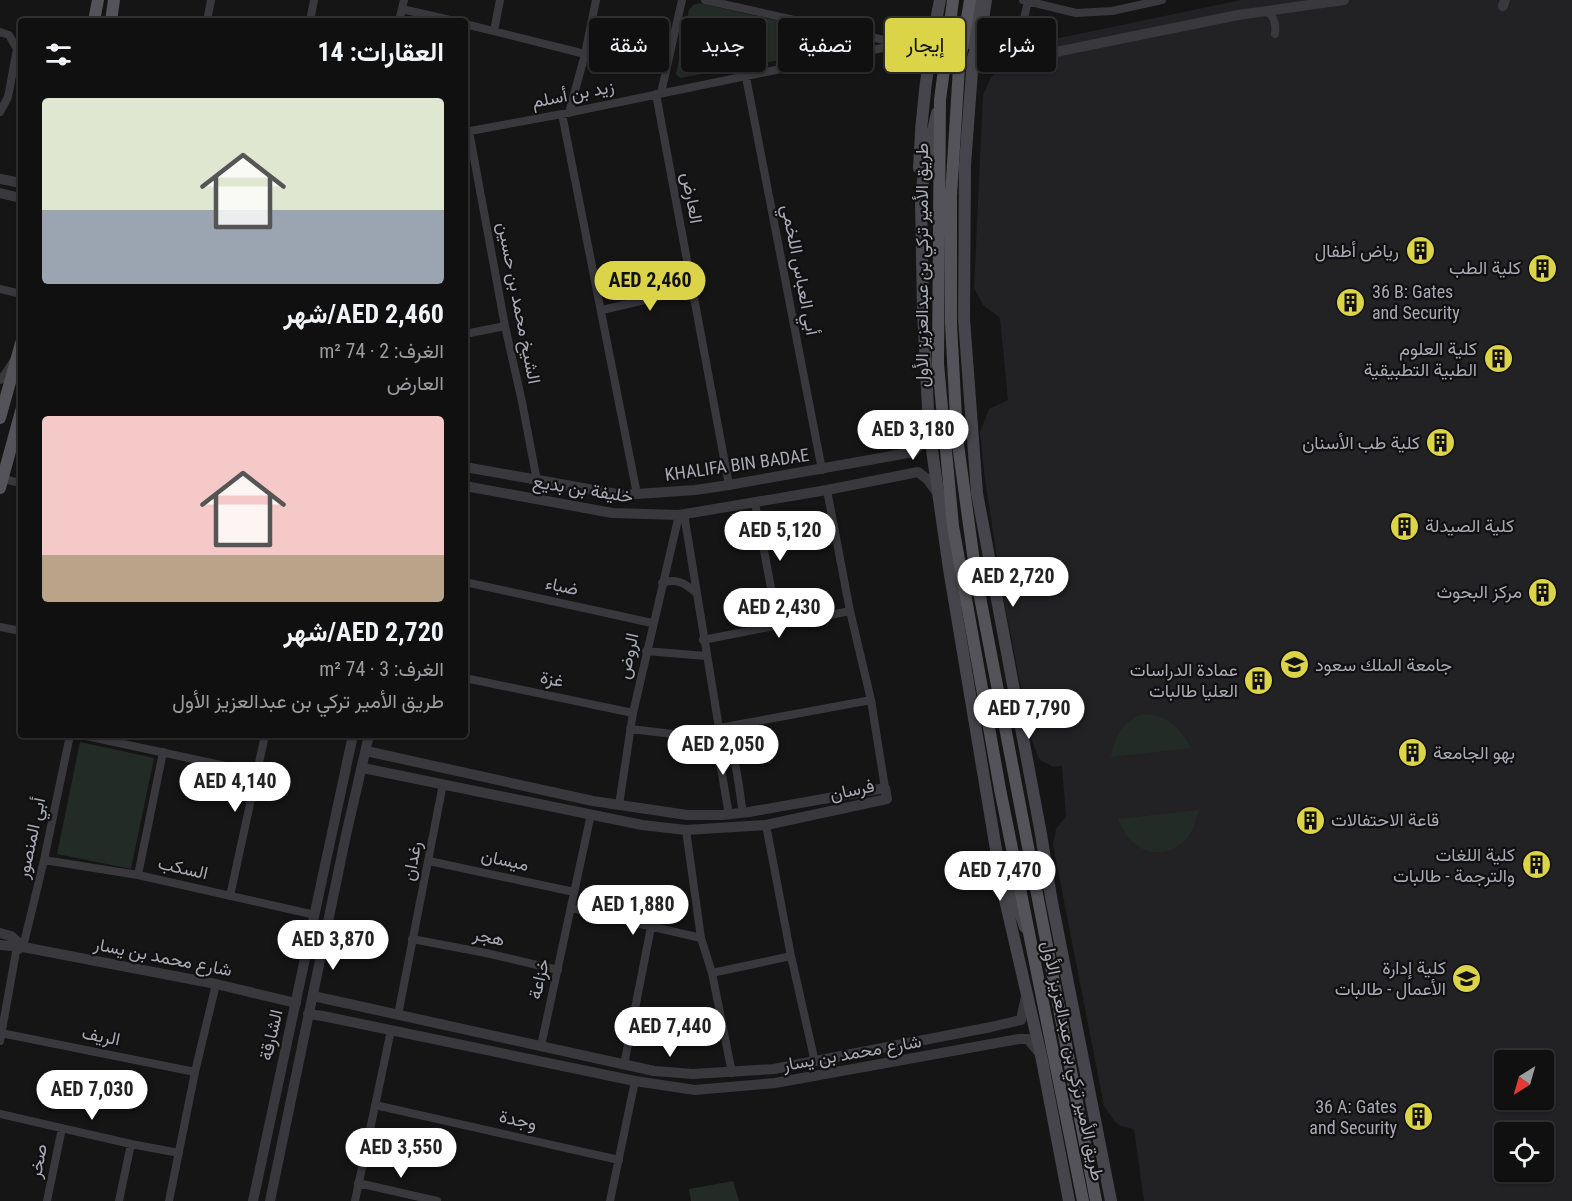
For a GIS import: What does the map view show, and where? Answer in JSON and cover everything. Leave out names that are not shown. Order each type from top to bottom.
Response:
[{"type":"main road","points":[[95,18],[98,0]]},
{"type":"main road","points":[[111,18],[114,0]]},
{"type":"main road","points":[[936,18],[940,0]]},
{"type":"main road","name":"طريق الأمير تركي بن عبدالعزيز الأول","points":[[952,0],[940,100],[938,364],[953,526],[998,777],[1083,1201]]},
{"type":"main road","name":"طريق الأمير تركي بن عبدالعزيز الأول","points":[[970,0],[959,68],[951,196],[951,334],[957,437],[976,576],[1096,1201]]},
{"type":"main road","points":[[975,0],[972,32],[973,63],[965,165],[964,319],[977,493],[1051,897],[1112,1201]]},
{"type":"main road","points":[[983,18],[986,0]]},
{"type":"main road","points":[[973,63],[977,48]]},
{"type":"main road","points":[[928,72],[921,121],[919,178],[929,429],[936,491],[1003,891],[1041,1055],[1069,1201]]},
{"type":"main road","points":[[921,200],[924,170],[940,100]]},
{"type":"main road","points":[[0,418],[18,354]]},
{"type":"main road","points":[[1,483],[18,422]]},
{"type":"main road","points":[[1013,777],[1012,722],[1015,702]]},
{"type":"main road","points":[[997,853],[1010,882],[1018,912],[1030,940]]},
{"type":"street","points":[[208,18],[211,0]]},
{"type":"street","points":[[311,18],[314,0]]},
{"type":"street","points":[[494,31],[500,0]]},
{"type":"street","points":[[596,0],[585,54],[566,113],[637,494]]},
{"type":"street","points":[[658,94],[682,0]]},
{"type":"street","points":[[705,0],[885,40]]},
{"type":"street","points":[[1023,18],[1025,1],[1076,13],[1112,10],[1162,0]]},
{"type":"street","points":[[1266,12],[1286,4],[1310,0]]},
{"type":"street","points":[[973,63],[1238,15],[1344,0]]},
{"type":"street","points":[[403,4],[445,18]]},
{"type":"street","points":[[1266,12],[1271,14],[1276,25],[1275,34]]},
{"type":"street","points":[[468,25],[585,54]]},
{"type":"street","points":[[0,32],[9,35],[17,49],[8,97],[0,112]]},
{"type":"street","name":"زيد بن أسلم","points":[[468,131],[885,48]]},
{"type":"street","name":"أبي العباس اللخمي","points":[[746,77],[822,470]]},
{"type":"street","name":"العارض","points":[[658,94],[729,486]]},
{"type":"street","name":"الشيخ محمد بن حسين","points":[[468,136],[537,481]]},
{"type":"street","points":[[0,179],[18,183]]},
{"type":"street","points":[[0,193],[18,198]]},
{"type":"street","points":[[0,289],[18,293]]},
{"type":"street","points":[[602,310],[692,289]]},
{"type":"street","points":[[468,333],[505,326]]},
{"type":"street","points":[[0,379],[4,377],[18,351]]},
{"type":"street","name":"KHALIFA BIN BADAE","points":[[468,469],[622,495],[695,490],[822,470],[914,452],[929,429]]},
{"type":"street","points":[[886,457],[897,462],[899,466],[894,477]]},
{"type":"street","name":"خليفة بن بديع","points":[[468,487],[612,513],[681,515],[918,472],[936,491]]},
{"type":"street","points":[[1,483],[18,483]]},
{"type":"street","points":[[827,490],[850,611],[871,700],[885,788]]},
{"type":"street","points":[[756,503],[778,626]]},
{"type":"street","points":[[681,515],[718,728],[716,739],[736,814]]},
{"type":"street","name":"الروض","points":[[619,806],[630,729],[646,651],[681,515]]},
{"type":"street","points":[[662,583],[671,580],[686,584],[696,592]]},
{"type":"street","name":"ضباء","points":[[468,583],[652,623]]},
{"type":"street","points":[[703,640],[850,611]]},
{"type":"street","points":[[0,627],[18,630]]},
{"type":"street","points":[[646,651],[706,656]]},
{"type":"street","name":"غزة","points":[[468,679],[633,713]]},
{"type":"street","points":[[718,728],[871,700]]},
{"type":"street","points":[[718,728],[724,731],[730,743],[735,826]]},
{"type":"street","points":[[630,729],[716,739]]},
{"type":"street","name":"أبي المنصور","points":[[1,1037],[16,952],[23,947],[69,738]]},
{"type":"street","points":[[96,738],[258,773]]},
{"type":"street","points":[[230,896],[264,738]]},
{"type":"street","name":"الشارقة","points":[[253,1201],[335,828],[352,738]]},
{"type":"street","name":"الشارقة","points":[[270,1201],[368,738]]},
{"type":"street","name":"فرسان","points":[[363,768],[642,825],[686,830],[766,825],[887,799],[885,788],[736,814],[687,815],[619,806],[366,751]]},
{"type":"street","points":[[138,875],[163,752]]},
{"type":"street","name":"رغدان","points":[[398,1016],[443,784]]},
{"type":"street","name":"خزاعة","points":[[541,1046],[591,814]]},
{"type":"street","points":[[766,825],[791,956],[815,1062]]},
{"type":"street","points":[[335,828],[347,831]]},
{"type":"street","points":[[686,830],[701,938],[712,973],[732,1073]]},
{"type":"street","name":"السكب","points":[[44,860],[138,875],[315,915]]},
{"type":"street","name":"ميسان","points":[[429,861],[574,892]]},
{"type":"street","points":[[571,908],[701,938]]},
{"type":"street","points":[[624,1065],[651,927]]},
{"type":"street","name":"شارع محمد بن يسار","points":[[0,933],[11,936],[23,947]]},
{"type":"street","name":"هجر","points":[[412,939],[558,970]]},
{"type":"street","name":"شارع محمد بن يسار","points":[[0,945],[23,947],[216,984],[296,1003]]},
{"type":"street","points":[[712,973],[791,956]]},
{"type":"street","points":[[169,1201],[195,1072],[216,984]]},
{"type":"street","name":"شارع محمد بن يسار","points":[[313,996],[624,1065],[654,1071],[693,1074],[774,1070],[1022,1020],[1027,993]]},
{"type":"street","points":[[323,1016],[324,1003],[329,999]]},
{"type":"street","name":"شارع محمد بن يسار","points":[[308,1014],[635,1081],[695,1090],[775,1083],[1028,1039],[1041,1055]]},
{"type":"street","points":[[991,1027],[1005,1029],[1006,1036],[996,1044]]},
{"type":"street","points":[[355,1201],[391,1030]]},
{"type":"street","name":"الريف","points":[[1,1037],[195,1072]]},
{"type":"street","points":[[280,1074],[295,1078]]},
{"type":"street","points":[[610,1201],[635,1081]]},
{"type":"street","name":"وجدة","points":[[375,1105],[619,1160]]},
{"type":"street","points":[[0,1114],[179,1153]]},
{"type":"street","name":"صخر","points":[[47,1201],[62,1128]]},
{"type":"street","points":[[118,1201],[131,1144]]},
{"type":"street","points":[[358,1183],[437,1201]]},
{"type":"shaded area","name":"جامعة الملك سعود","points":[[1241,0],[1572,0],[1572,1201],[1144,1201],[1134,1129],[1115,1122],[1104,1106],[1053,845],[1056,829],[1066,816],[1062,766],[1053,767],[1042,761],[1038,757],[1031,738],[1002,591],[985,480],[980,432],[989,409],[1008,400],[1000,318],[983,305],[974,288],[983,95],[991,77],[996,72],[1056,72],[1056,39]]},
{"type":"shaded area","points":[[699,3],[765,18],[687,18],[693,5]]},
{"type":"shaded area","points":[[766,18],[778,21],[778,60],[766,63]]},
{"type":"shaded area","points":[[681,49],[681,72],[713,72],[680,78],[676,74]]},
{"type":"shaded area","points":[[1143,714],[1166,719],[1178,728],[1191,748],[1111,757],[1121,731],[1130,721]]},
{"type":"shaded area","points":[[80,742],[154,758],[131,869],[57,854]]},
{"type":"shaded area","points":[[1199,810],[1194,827],[1184,842],[1163,852],[1140,848],[1129,838],[1118,819]]},
{"type":"shaded area","points":[[733,1181],[739,1201],[691,1201],[689,1189]]},
{"type":"place","name":"رياض أطفال","points":[[1420,251]]},
{"type":"place","name":"كلية الطب","points":[[1542,268]]},
{"type":"place","name":"36 B: Gates and Security","points":[[1351,302]]},
{"type":"place","name":"كلية العلوم الطبية التطبيقية","points":[[1498,359]]},
{"type":"place","name":"كلية طب الأسنان","points":[[1441,443]]},
{"type":"place","name":"كلية الصيدلة","points":[[1404,526]]},
{"type":"place","name":"مركز البحوث","points":[[1543,592]]},
{"type":"place","name":"جامعة الملك سعود","points":[[1294,665]]},
{"type":"place","name":"عمادة الدراسات العليا طالبات","points":[[1259,680]]},
{"type":"place","name":"بهو الجامعة","points":[[1412,753]]},
{"type":"place","name":"قاعة الاحتفالات","points":[[1310,820]]},
{"type":"place","name":"كلية اللغات والترجمة - طالبات","points":[[1536,865]]},
{"type":"place","name":"كلية إدارة الأعمال - طالبات","points":[[1467,978]]},
{"type":"place","name":"36 A: Gates and Security","points":[[1418,1117]]}]
